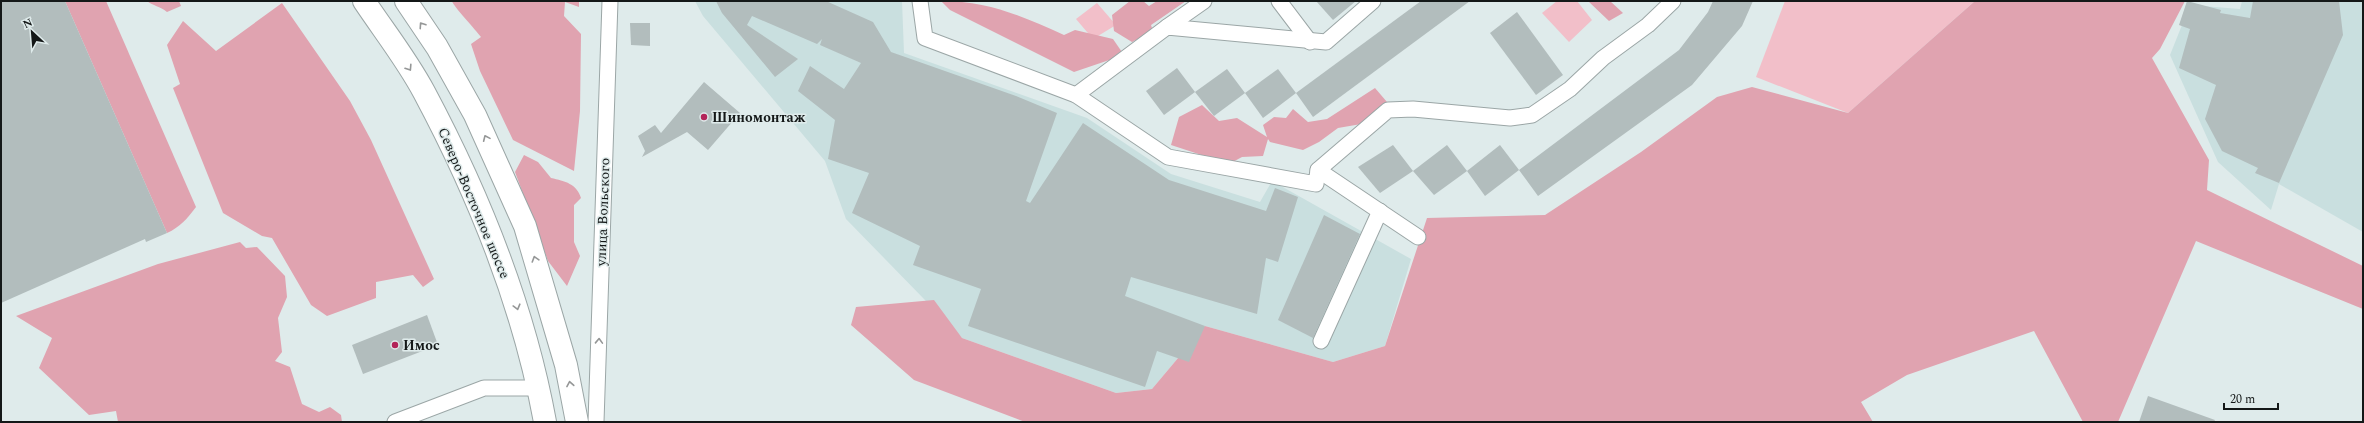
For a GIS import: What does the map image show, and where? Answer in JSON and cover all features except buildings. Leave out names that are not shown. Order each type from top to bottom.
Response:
[{"type":"main road","name":"Северо-Восточное шоссе","points":[[364,1],[423,90],[454,152],[513,295],[539,388],[545,422]]},
{"type":"main road","points":[[406,1],[437,48],[476,115],[525,226],[566,365],[577,422]]},
{"type":"street","name":"улица Вольского","points":[[596,422],[610,1]]},
{"type":"street","points":[[920,1],[925,38],[1076,95],[1168,157],[1316,184],[1318,170],[1388,110],[1413,109],[1510,118],[1532,115],[1570,89],[1603,58],[1648,24],[1672,1]]},
{"type":"street","points":[[1076,95],[1204,1]]},
{"type":"street","points":[[1279,1],[1310,42]]},
{"type":"street","points":[[1167,27],[1310,42],[1326,42],[1373,1]]},
{"type":"street","points":[[1318,170],[1418,237]]},
{"type":"street","points":[[1321,340],[1380,211]]},
{"type":"street","points":[[395,422],[484,388],[539,388]]},
{"type":"shaded area","points":[[65,1],[106,1],[196,207],[183,222],[167,233]]},
{"type":"shaded area","points":[[147,1],[179,1],[181,6],[167,12]]},
{"type":"shaded area","points":[[452,1],[579,1],[579,7],[565,2],[564,16],[581,34],[580,111],[574,171],[513,140],[480,71],[471,44],[481,37],[456,8]]},
{"type":"shaded area","points":[[695,1],[902,1],[904,53],[1087,118],[1171,174],[1260,202],[1272,181],[1411,259],[1385,346],[1333,362],[1205,326],[1152,389],[1116,393],[962,338],[846,219],[825,161],[703,16]]},
{"type":"shaded area","points":[[941,1],[990,7],[1019,16],[1064,35],[1075,30],[1113,39],[1124,55],[1074,72],[950,10]]},
{"type":"shaded area","points":[[1130,1],[1143,1],[1149,6],[1157,1],[1186,1],[1151,25],[1153,31],[1132,42],[1114,31],[1112,15]]},
{"type":"shaded area","points":[[1557,1],[1577,1],[1592,20],[1569,42],[1542,13]]},
{"type":"shaded area","points":[[1588,1],[1610,1],[1623,13],[1609,21]]},
{"type":"shaded area","points":[[1785,1],[1975,1],[1848,113],[1756,77]]},
{"type":"shaded area","points":[[1975,1],[2185,1],[2160,49],[2152,58],[2209,160],[2207,190],[2363,266],[2363,309],[2196,241],[2118,422],[2083,422],[2034,331],[1907,375],[1861,402],[1873,422],[1025,422],[914,380],[851,325],[856,307],[934,300],[962,338],[1116,393],[1152,389],[1205,326],[1333,362],[1385,346],[1427,218],[1545,215],[1641,152],[1717,97],[1752,87],[1848,113]]},
{"type":"shaded area","points":[[2242,1],[2363,1],[2363,232],[2279,184],[2271,210],[2218,162],[2170,55],[2190,5],[2240,9]]},
{"type":"shaded area","points":[[282,3],[350,101],[371,140],[434,279],[423,287],[413,275],[376,282],[376,298],[327,316],[311,305],[272,238],[262,236],[223,213],[173,88],[180,84],[167,45],[183,21],[216,51]]},
{"type":"shaded area","points":[[1097,3],[1116,25],[1093,39],[1076,19]]},
{"type":"shaded area","points":[[1375,88],[1387,102],[1367,123],[1338,128],[1319,142],[1303,150],[1270,142],[1268,139],[1263,156],[1242,157],[1229,164],[1171,145],[1179,117],[1202,105],[1219,121],[1237,118],[1267,137],[1263,125],[1274,117],[1286,118],[1293,109],[1308,122],[1327,119]]},
{"type":"shaded area","points":[[524,155],[538,162],[551,178],[566,182],[577,189],[581,198],[574,205],[574,242],[580,256],[567,286],[548,261],[515,172]]},
{"type":"shaded area","points":[[240,242],[246,248],[257,247],[285,276],[287,297],[278,318],[282,352],[275,361],[290,367],[302,404],[319,412],[330,407],[341,415],[342,422],[118,422],[116,411],[89,415],[39,368],[52,338],[16,316],[158,264]]},
{"type":"place","name":"Шиномонтаж","points":[[704,117]]},
{"type":"place","name":"Имос","points":[[395,345]]}]
